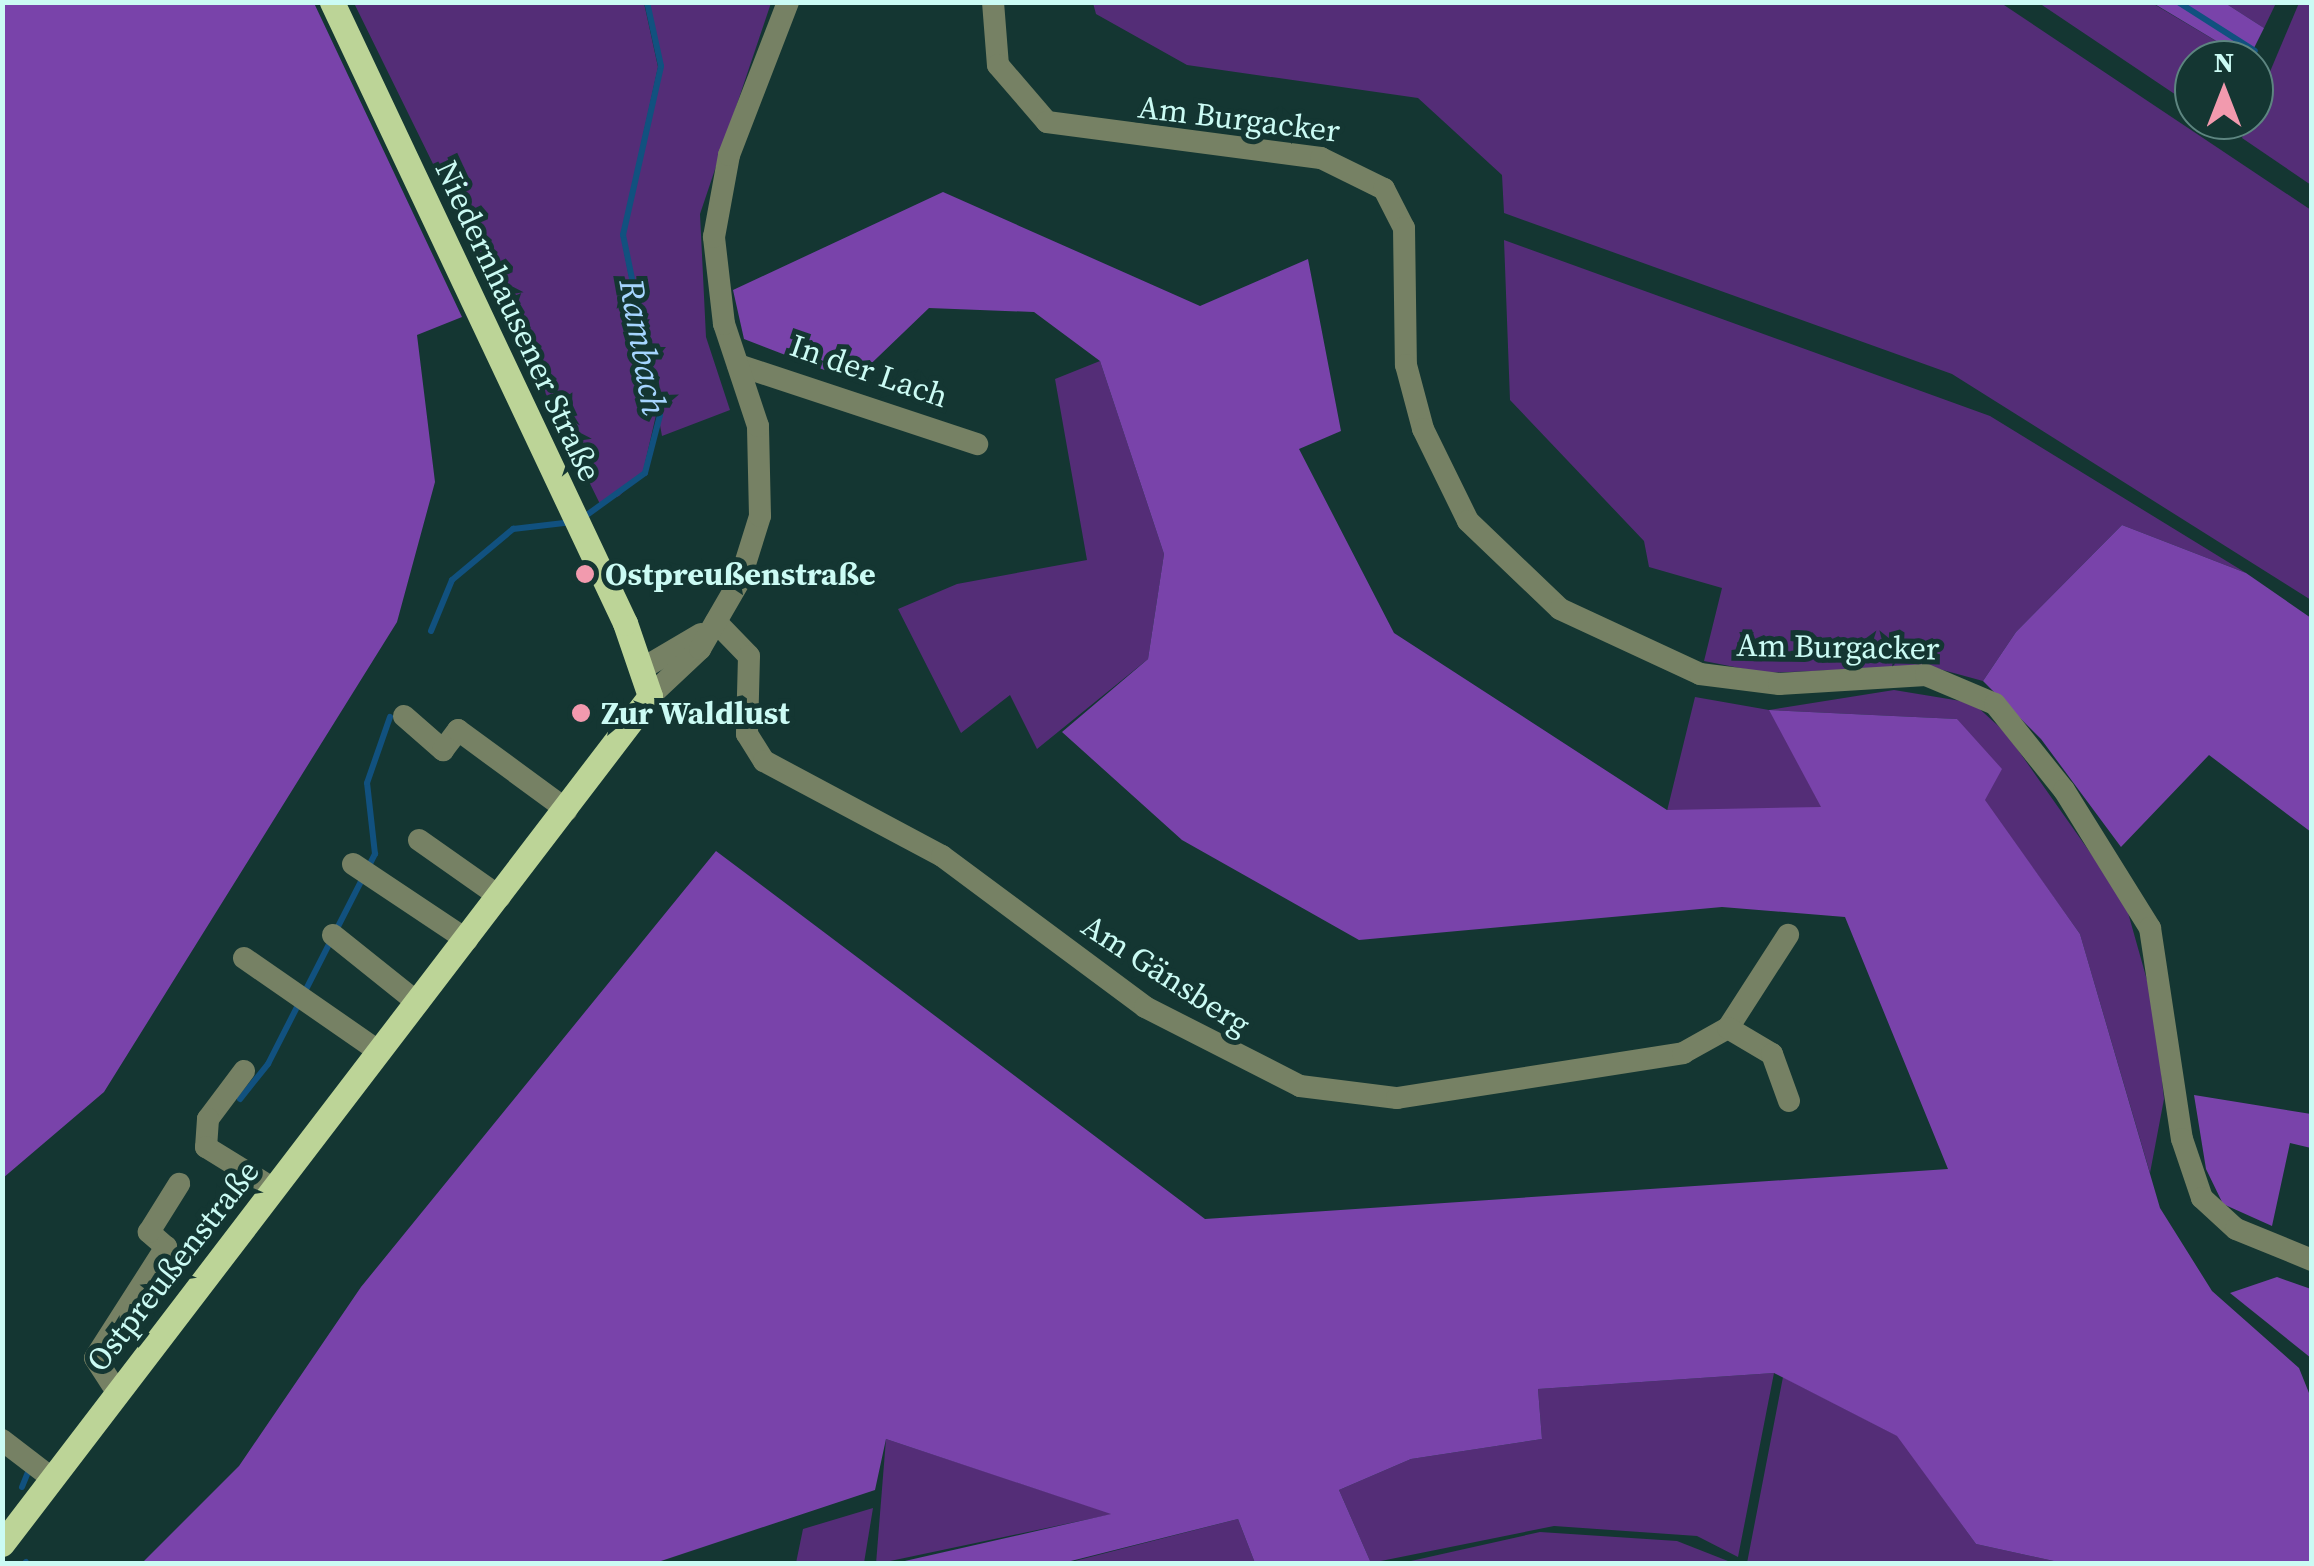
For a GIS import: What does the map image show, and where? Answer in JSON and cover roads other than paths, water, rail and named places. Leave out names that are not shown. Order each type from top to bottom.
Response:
[{"type":"main road","name":"Niedernhausener Straße","points":[[332,2],[644,667]]},
{"type":"main road","points":[[644,667],[650,696]]},
{"type":"main road","name":"Ostpreußenstraße","points":[[2,1544],[568,810],[650,696]]},
{"type":"street","name":"Ostpreußenstraße","points":[[650,696],[716,622],[748,560],[762,492],[758,426],[719,299],[717,209],[788,2]]},
{"type":"street","name":"Am Burgacker","points":[[993,2],[998,65],[1047,122],[1320,158],[1384,189],[1404,228],[1406,365],[1422,428],[1468,521],[1560,609],[1700,674],[1779,684],[1926,676],[1995,704],[2064,790],[2150,928],[2182,1139],[2202,1198],[2236,1228],[2312,1260]]},
{"type":"street","name":"In der Lach","points":[[738,365],[977,444]]},
{"type":"street","points":[[644,667],[716,622]]},
{"type":"street","name":"Am Gänsberg","points":[[716,622],[749,656],[748,734],[764,761],[942,856],[1102,978],[1269,1076],[1332,1094],[1397,1098],[1684,1052],[1728,1028]]},
{"type":"street","points":[[404,716],[444,750],[458,730],[568,810]]},
{"type":"street","points":[[419,840],[500,897]]},
{"type":"street","points":[[363,871],[467,940]]},
{"type":"street","points":[[1788,934],[1728,1028],[1772,1054],[1789,1101]]},
{"type":"street","points":[[336,938],[418,1003]]},
{"type":"street","points":[[244,958],[380,1052]]},
{"type":"street","points":[[244,1072],[208,1119],[206,1147],[274,1189]]},
{"type":"street","points":[[118,1392],[96,1358],[166,1247],[149,1232],[180,1184]]},
{"type":"street","points":[[2,1440],[52,1479]]},
{"type":"waterway","name":"Rambach","points":[[584,517],[645,473],[660,415],[623,235],[661,66],[647,2]]},
{"type":"waterway","points":[[2178,2],[2238,40]]},
{"type":"waterway","name":"Rambach","points":[[431,631],[452,580],[513,529],[573,522]]},
{"type":"waterway","name":"Rambach","points":[[240,1099],[268,1064],[375,854],[367,783],[390,717]]},
{"type":"waterway","name":"Rambach","points":[[22,1487],[28,1472]]},
{"type":"place","name":"Ostpreußenstraße","points":[[585,574]]},
{"type":"place","name":"Zur Waldlust","points":[[581,713]]}]
